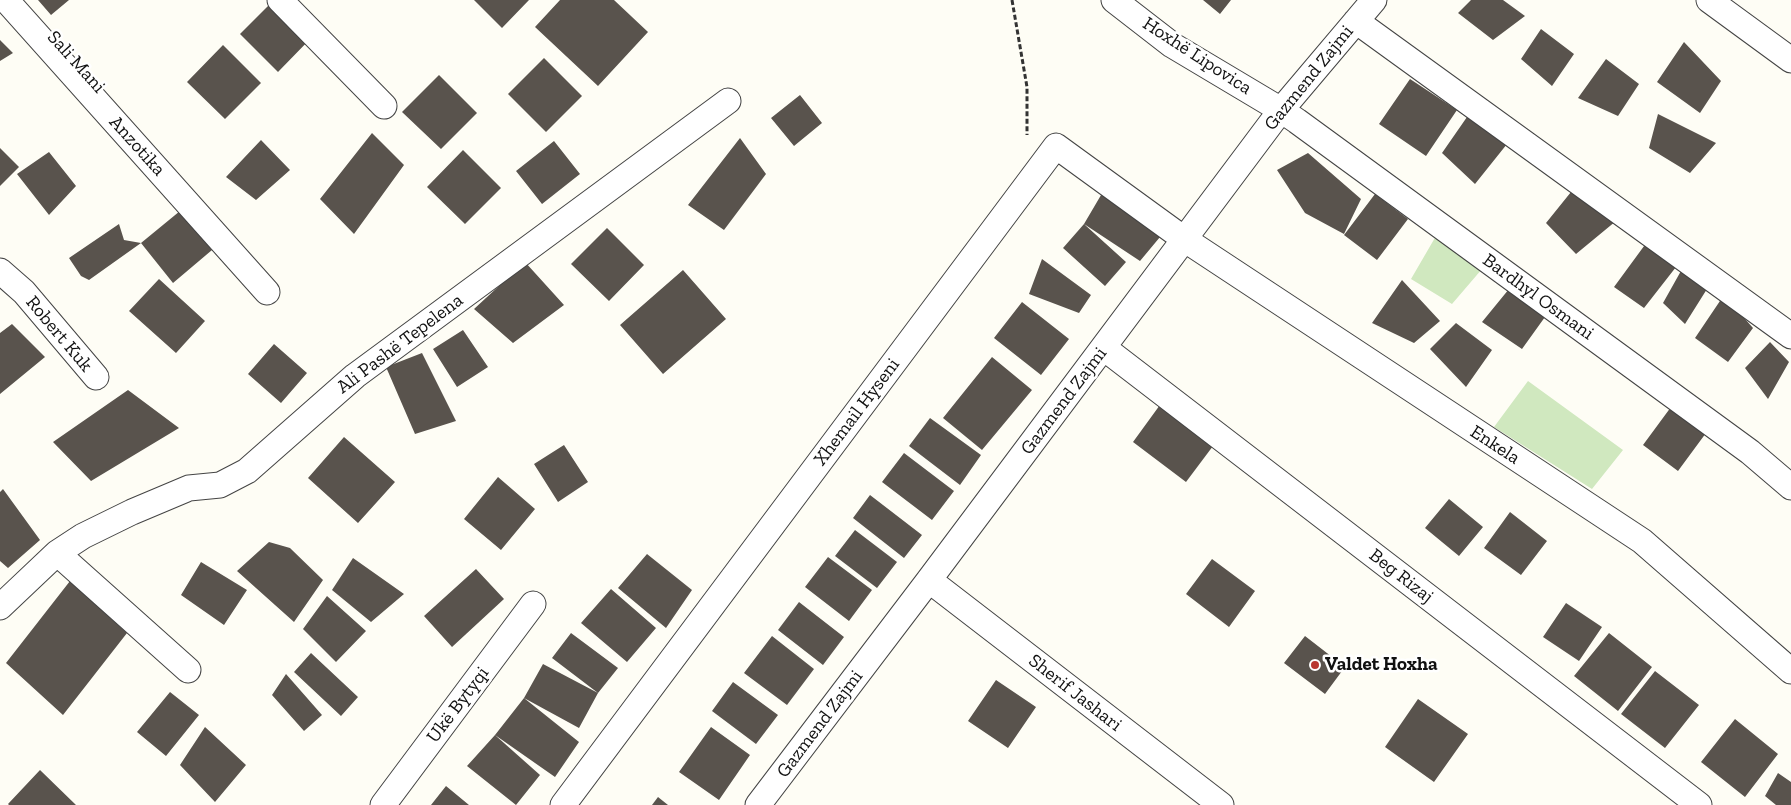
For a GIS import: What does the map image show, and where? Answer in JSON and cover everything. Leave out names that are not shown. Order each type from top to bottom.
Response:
[{"type":"street","name":"Anzotika","points":[[6,0],[270,286]]},
{"type":"street","name":"Sali Mani","points":[[20,0],[270,286]]},
{"type":"street","points":[[280,0],[384,106]]},
{"type":"street","name":"Hoxhë Lipovica","points":[[1114,0],[1172,45],[1282,110]]},
{"type":"street","name":"Gazmend Zajmi","points":[[758,805],[1282,110],[1374,0]]},
{"type":"street","points":[[1709,0],[1791,60]]},
{"type":"street","points":[[1356,21],[1791,336]]},
{"type":"street","name":"Ali Pashë Tepelena","points":[[0,607],[57,553],[83,536],[132,512],[189,488],[220,485],[248,471],[355,376],[728,101]]},
{"type":"street","name":"Bardhyl Osmani","points":[[1282,110],[1750,452],[1791,488]]},
{"type":"street","name":"Xhemail Hyseni","points":[[563,805],[1056,146],[1184,239]]},
{"type":"street","name":"Enkela","points":[[1184,239],[1642,541],[1791,671]]},
{"type":"street","name":"Robert Kuk","points":[[0,271],[24,292],[96,377]]},
{"type":"street","name":"Beg Rizaj","points":[[1104,348],[1699,805]]},
{"type":"street","points":[[57,553],[188,670]]},
{"type":"street","name":"Sherif Jashari","points":[[929,580],[1221,805]]},
{"type":"street","name":"Ukë Bytyqi","points":[[382,805],[533,604]]},
{"type":"path","points":[[1012,0],[1027,88],[1027,142]]},
{"type":"green space","points":[[1436,236],[1482,269],[1452,304],[1411,279]]},
{"type":"green space","points":[[1528,381],[1623,450],[1592,489],[1494,427]]},
{"type":"building","points":[[38,0],[69,0],[51,15]]},
{"type":"building","points":[[274,0],[314,35],[278,72],[240,34]]},
{"type":"building","points":[[474,0],[529,0],[502,28]]},
{"type":"building","points":[[560,0],[614,0],[648,32],[598,86],[535,27]]},
{"type":"building","points":[[1203,0],[1231,0],[1220,14]]},
{"type":"building","points":[[1471,0],[1503,0],[1525,16],[1493,40],[1458,13]]},
{"type":"building","points":[[1541,29],[1574,54],[1552,86],[1521,59]]},
{"type":"building","points":[[0,40],[13,53],[0,61]]},
{"type":"building","points":[[1684,42],[1721,81],[1700,113],[1657,82]]},
{"type":"building","points":[[223,45],[261,83],[225,119],[187,82]]},
{"type":"building","points":[[544,58],[582,96],[546,132],[508,94]]},
{"type":"building","points":[[1606,59],[1639,84],[1618,116],[1578,98]]},
{"type":"building","points":[[439,75],[477,113],[441,149],[402,112]]},
{"type":"building","points":[[1410,79],[1457,110],[1426,156],[1379,124]]},
{"type":"building","points":[[800,95],[822,123],[794,146],[771,118]]},
{"type":"building","points":[[1658,114],[1716,143],[1690,173],[1649,148]]},
{"type":"building","points":[[1467,117],[1507,144],[1475,184],[1442,153]]},
{"type":"building","points":[[372,133],[404,165],[354,234],[320,199]]},
{"type":"building","points":[[740,138],[766,174],[724,230],[688,205]]},
{"type":"building","points":[[261,140],[290,170],[256,200],[226,177]]},
{"type":"building","points":[[554,141],[580,174],[542,204],[516,171]]},
{"type":"building","points":[[0,148],[19,167],[0,186]]},
{"type":"building","points":[[463,150],[501,188],[465,224],[427,187]]},
{"type":"building","points":[[49,152],[76,186],[49,215],[17,174]]},
{"type":"building","points":[[1308,153],[1361,199],[1344,234],[1305,213],[1277,170]]},
{"type":"building","points":[[1104,190],[1160,237],[1140,261],[1084,224]]},
{"type":"building","points":[[1571,192],[1616,221],[1576,254],[1546,223]]},
{"type":"building","points":[[1375,194],[1408,219],[1377,260],[1344,235]]},
{"type":"building","points":[[180,211],[212,250],[173,283],[141,243]]},
{"type":"building","points":[[119,224],[124,240],[141,243],[89,280],[81,276],[69,258]]},
{"type":"building","points":[[1084,224],[1126,262],[1105,286],[1063,248]]},
{"type":"building","points":[[607,228],[644,265],[609,301],[571,264]]},
{"type":"building","points":[[1647,242],[1676,267],[1644,308],[1614,287]]},
{"type":"building","points":[[1042,259],[1091,295],[1079,313],[1029,294]]},
{"type":"building","points":[[525,262],[564,305],[513,343],[474,309]]},
{"type":"building","points":[[1686,262],[1707,289],[1685,324],[1663,303]]},
{"type":"building","points":[[683,270],[726,319],[663,374],[620,325]]},
{"type":"building","points":[[159,279],[205,321],[176,353],[129,311]]},
{"type":"building","points":[[1402,280],[1440,321],[1414,343],[1372,323]]},
{"type":"building","points":[[1509,289],[1550,310],[1522,349],[1482,322]]},
{"type":"building","points":[[1724,295],[1753,328],[1728,362],[1695,338]]},
{"type":"building","points":[[1022,302],[1069,339],[1041,375],[994,338]]},
{"type":"building","points":[[1456,323],[1492,350],[1466,387],[1430,349]]},
{"type":"building","points":[[12,324],[45,357],[0,394],[0,333]]},
{"type":"building","points":[[463,330],[488,367],[457,387],[433,349]]},
{"type":"building","points":[[1770,342],[1789,362],[1768,399],[1745,368]]},
{"type":"building","points":[[274,344],[307,373],[281,403],[248,374]]},
{"type":"building","points":[[422,353],[456,421],[415,434],[386,367]]},
{"type":"building","points":[[992,357],[1032,390],[982,450],[943,418]]},
{"type":"building","points":[[128,390],[179,428],[91,481],[53,442]]},
{"type":"building","points":[[1165,398],[1219,438],[1186,482],[1133,442]]},
{"type":"building","points":[[1671,407],[1706,433],[1678,471],[1643,445]]},
{"type":"building","points":[[930,418],[981,455],[960,485],[909,446]]},
{"type":"building","points":[[344,437],[395,482],[358,523],[308,478]]},
{"type":"building","points":[[564,445],[588,482],[558,502],[534,464]]},
{"type":"building","points":[[904,453],[954,491],[932,520],[882,482]]},
{"type":"building","points":[[498,477],[535,509],[501,550],[464,519]]},
{"type":"building","points":[[3,489],[40,540],[8,568],[0,561],[0,492]]},
{"type":"building","points":[[870,495],[922,535],[904,558],[853,518]]},
{"type":"building","points":[[1449,499],[1483,527],[1459,556],[1425,528]]},
{"type":"building","points":[[1510,512],[1547,541],[1521,575],[1484,548]]},
{"type":"building","points":[[855,530],[897,562],[877,588],[835,556]]},
{"type":"building","points":[[269,542],[290,548],[323,580],[294,622],[237,571]]},
{"type":"building","points":[[647,554],[692,590],[666,628],[618,588]]},
{"type":"building","points":[[828,557],[872,590],[849,621],[805,587]]},
{"type":"building","points":[[353,558],[404,594],[371,622],[332,590]]},
{"type":"building","points":[[1212,559],[1255,591],[1229,627],[1186,594]]},
{"type":"building","points":[[201,562],[247,590],[224,625],[181,595]]},
{"type":"building","points":[[476,569],[504,599],[452,647],[424,616]]},
{"type":"building","points":[[70,581],[127,633],[63,715],[6,663]]},
{"type":"building","points":[[611,589],[656,628],[627,662],[581,623]]},
{"type":"building","points":[[327,596],[366,631],[336,662],[303,629]]},
{"type":"building","points":[[799,602],[844,637],[823,665],[778,630]]},
{"type":"building","points":[[1566,603],[1602,627],[1579,661],[1543,637]]},
{"type":"building","points":[[571,633],[618,668],[598,693],[552,658]]},
{"type":"building","points":[[1609,633],[1652,667],[1618,711],[1574,676]]},
{"type":"building","points":[[772,636],[814,669],[787,705],[744,673]]},
{"type":"building","name":"Valdet Hoxha","points":[[1305,636],[1345,667],[1325,694],[1284,663]]},
{"type":"building","points":[[311,653],[358,697],[341,716],[294,672]]},
{"type":"building","points":[[543,664],[598,693],[579,728],[524,698]]},
{"type":"building","points":[[1655,671],[1699,705],[1665,748],[1621,714]]},
{"type":"building","points":[[286,674],[322,715],[304,731],[272,695]]},
{"type":"building","points":[[996,680],[1036,707],[1008,748],[968,721]]},
{"type":"building","points":[[733,682],[778,715],[756,744],[712,711]]},
{"type":"building","points":[[170,692],[199,715],[166,756],[137,732]]},
{"type":"building","points":[[524,698],[579,742],[555,777],[495,735]]},
{"type":"building","points":[[1418,699],[1468,734],[1434,782],[1385,747]]},
{"type":"building","points":[[1735,719],[1778,754],[1745,797],[1701,762]]},
{"type":"building","points":[[205,727],[246,765],[215,802],[180,765]]},
{"type":"building","points":[[711,727],[750,755],[719,800],[679,772]]},
{"type":"building","points":[[495,735],[540,775],[516,805],[467,766]]},
{"type":"building","points":[[40,770],[76,805],[9,805]]},
{"type":"building","points":[[1778,773],[1791,782],[1791,805],[1776,805],[1765,796]]},
{"type":"building","points":[[446,786],[469,805],[431,805]]},
{"type":"building","points":[[658,797],[668,805],[652,805]]},
{"type":"place","name":"Valdet Hoxha","points":[[1315,665]]}]
